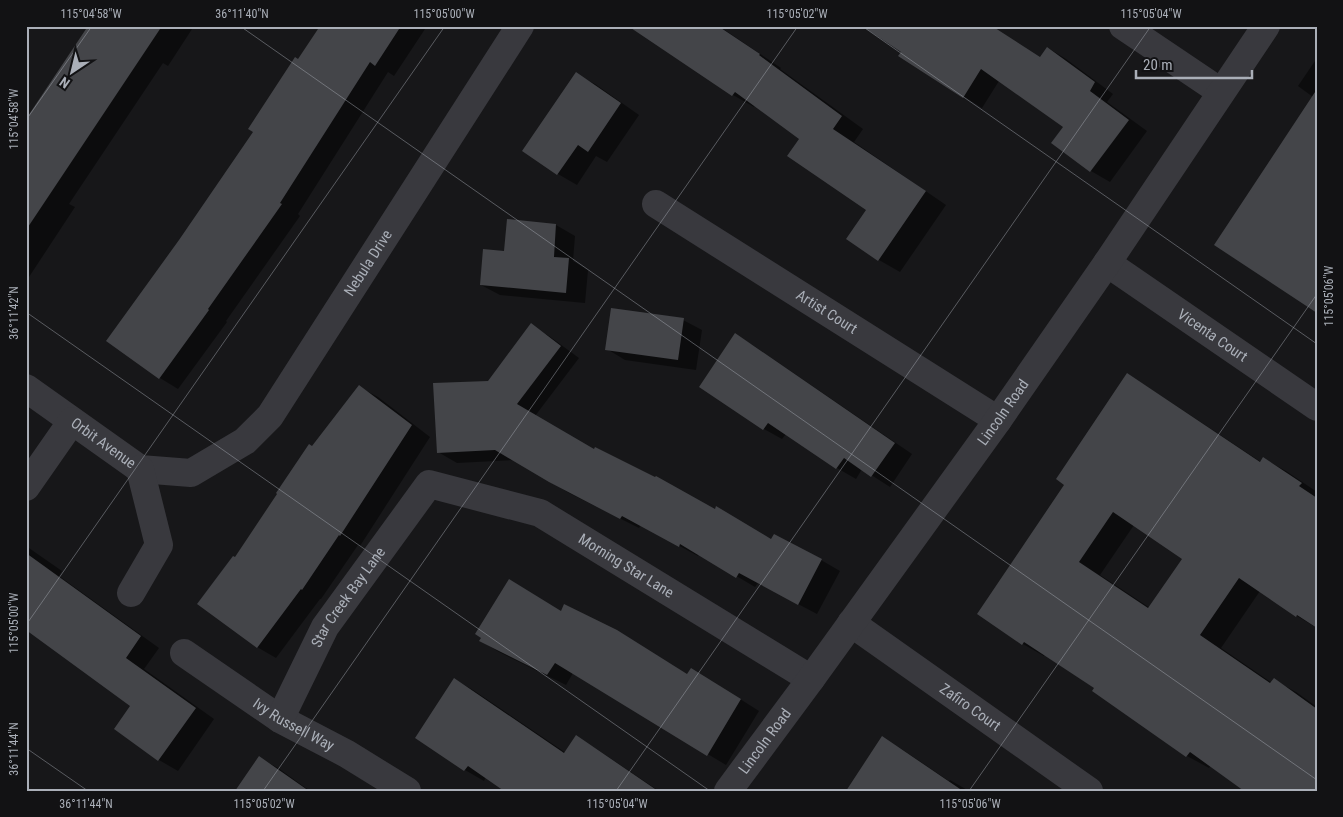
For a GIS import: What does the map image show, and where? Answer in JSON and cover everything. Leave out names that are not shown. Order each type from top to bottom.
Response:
[{"type":"street","name":"Nebula Drive","points":[[191,473],[245,441],[270,416],[520,26]]},
{"type":"street","points":[[1123,26],[1221,92]]},
{"type":"street","name":"Lincoln Road","points":[[728,791],[811,680],[998,420],[1107,263],[1266,26]]},
{"type":"street","name":"Artist Court","points":[[656,204],[998,420]]},
{"type":"street","name":"Vicenta Court","points":[[1107,263],[1317,407]]},
{"type":"street","name":"Orbit Avenue","points":[[26,388],[140,469],[191,473]]},
{"type":"street","points":[[26,487],[72,421]]},
{"type":"street","points":[[131,593],[159,545],[140,469]]},
{"type":"street","name":"Morning Star Lane","points":[[429,484],[540,513],[811,680]]},
{"type":"street","name":"Star Creek Bay Lane","points":[[280,719],[325,627],[429,484]]},
{"type":"street","name":"Zafiro Court","points":[[850,624],[1090,791]]},
{"type":"street","name":"Ivy Russell Way","points":[[184,653],[280,719],[347,754],[407,791]]},
{"type":"building","points":[[88,26],[162,26],[26,230],[26,119]]},
{"type":"building","points":[[320,26],[401,26],[375,66],[370,62],[280,203],[282,204],[159,379],[106,341],[179,240],[253,132],[248,129],[295,57],[298,59]]},
{"type":"building","points":[[628,26],[718,26],[760,54],[842,116],[833,129],[926,191],[878,261],[846,239],[866,210],[787,156],[799,139],[735,92],[732,96]]},
{"type":"building","points":[[862,26],[992,26],[1040,57],[1047,47],[1095,82],[1090,91],[1129,120],[1090,172],[1051,143],[1063,127],[981,69],[963,98],[898,56],[901,52]]},
{"type":"building","points":[[576,72],[621,103],[588,152],[578,145],[557,175],[522,151]]},
{"type":"building","points":[[1317,89],[1317,313],[1214,245]]},
{"type":"building","points":[[507,219],[556,224],[554,257],[569,258],[566,293],[480,285],[483,249],[504,251]]},
{"type":"building","points":[[611,308],[684,318],[678,360],[605,350]]},
{"type":"building","points":[[531,323],[561,346],[517,404],[594,449],[595,447],[656,476],[715,509],[716,506],[771,539],[774,534],[822,559],[798,605],[739,573],[736,578],[680,544],[679,547],[622,516],[620,519],[549,482],[495,450],[437,453],[433,383],[488,381]]},
{"type":"building","points":[[735,333],[895,443],[871,477],[844,458],[836,469],[768,423],[763,430],[699,387]]},
{"type":"building","points":[[1127,373],[1260,462],[1263,457],[1302,483],[1299,486],[1317,498],[1317,628],[1297,615],[1296,617],[1239,578],[1200,635],[1270,683],[1274,678],[1317,709],[1317,791],[1244,791],[1190,752],[1186,757],[1092,691],[1094,688],[1024,642],[1022,645],[977,614],[1064,485],[1056,479]],"holes":[[[1113,512],[1182,559],[1148,608],[1079,562]]]},
{"type":"building","points":[[359,385],[412,425],[340,536],[302,590],[257,648],[197,604],[233,556],[235,557],[309,444],[312,446]]},
{"type":"building","points":[[26,553],[141,636],[126,658],[196,708],[158,761],[114,729],[130,706],[26,630]]},
{"type":"building","points":[[509,579],[561,611],[564,604],[617,630],[687,674],[691,668],[741,699],[707,756],[555,663],[547,675],[479,641],[481,638],[475,634]]},
{"type":"building","points":[[454,678],[564,753],[576,735],[658,791],[504,791],[468,766],[464,771],[415,738]]},
{"type":"building","points":[[882,736],[963,791],[846,791]]},
{"type":"building","points":[[259,756],[309,791],[235,791]]}]
